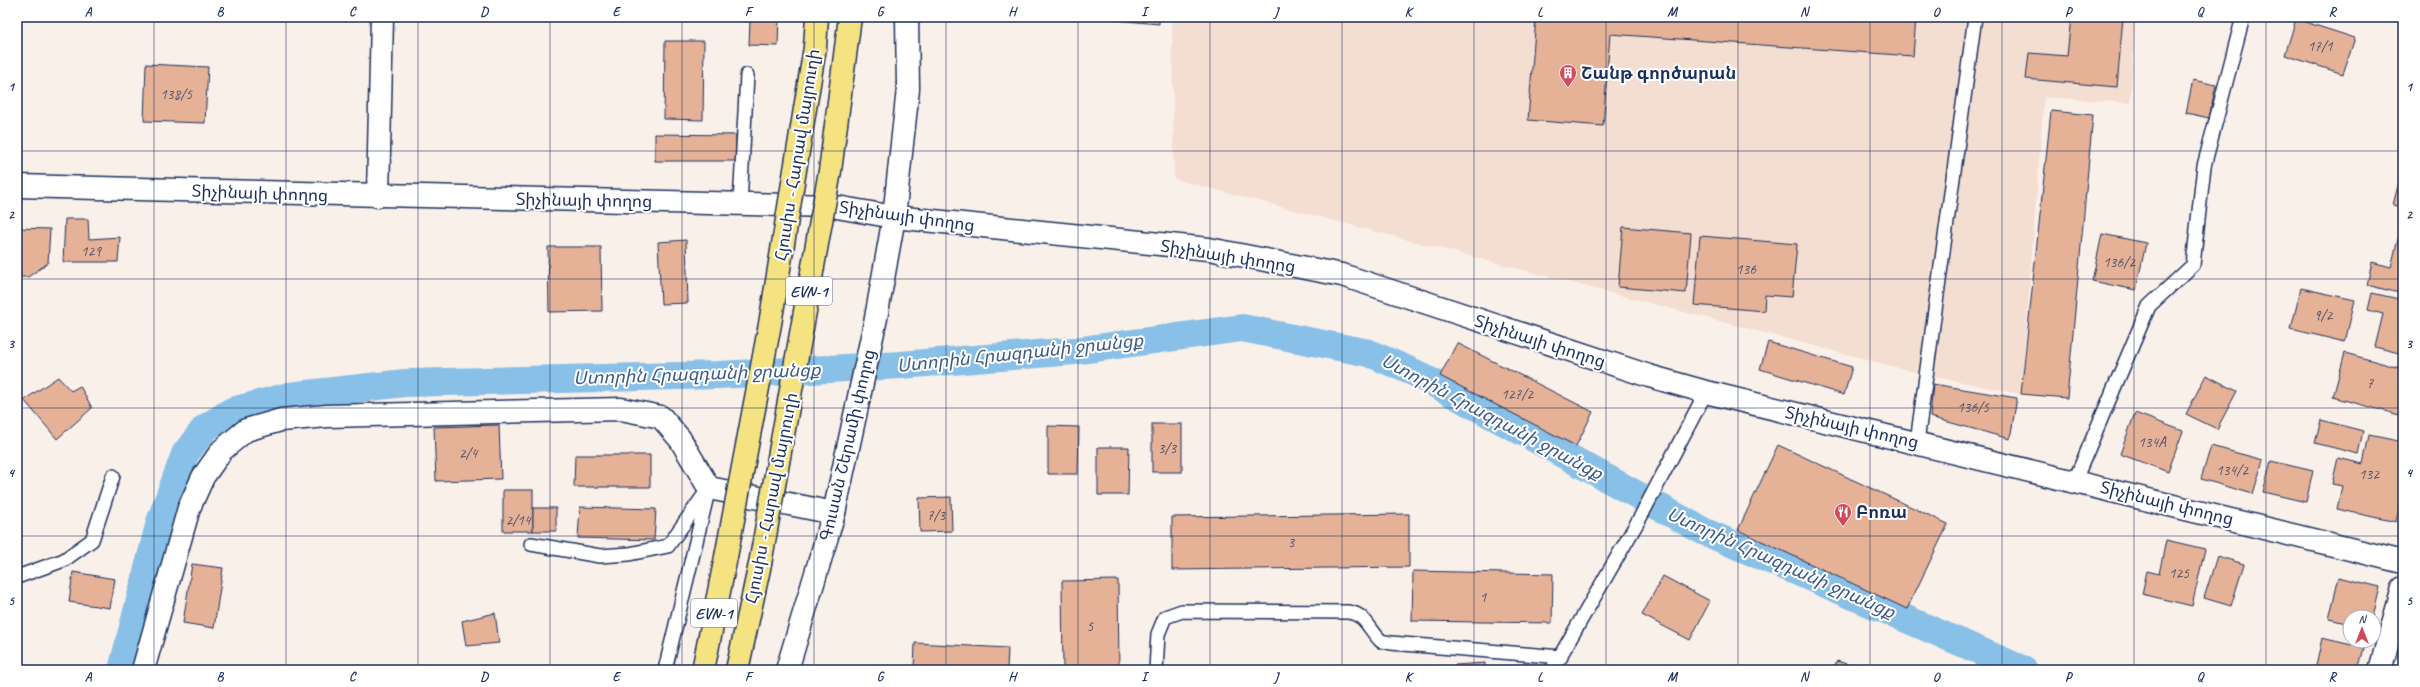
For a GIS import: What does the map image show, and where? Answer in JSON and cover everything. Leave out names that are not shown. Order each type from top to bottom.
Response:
[{"type":"highway","name":"Հյուսիս - Հարավ մայրուղի","points":[[702,670],[726,557],[770,324],[813,55],[817,17]]},
{"type":"highway","name":"Հյուսիս - Հարավ մայրուղի","points":[[737,670],[760,564],[830,171],[850,17]]},
{"type":"street","points":[[378,196],[382,17]]},
{"type":"street","name":"Գուսան Շերամի փողոց","points":[[787,670],[834,513],[856,418],[876,318],[894,217],[908,89],[907,17]]},
{"type":"street","name":"Տիչինայի փողոց","points":[[17,186],[831,206],[894,217],[1209,249],[1342,275],[1649,376],[1706,392],[2075,480],[2403,562]]},
{"type":"street","points":[[143,670],[189,508],[203,477],[222,450],[246,430],[281,420],[327,416],[621,410],[661,417],[680,438],[709,488],[834,513]]},
{"type":"street","points":[[2380,670],[2403,588]]},
{"type":"lane","points":[[1917,442],[1975,17]]},
{"type":"lane","points":[[2075,480],[2149,306],[2193,265],[2204,166],[2243,17]]},
{"type":"lane","points":[[740,204],[747,75]]},
{"type":"lane","points":[[1552,670],[1561,657],[1682,442],[1706,392]]},
{"type":"lane","points":[[17,577],[64,560],[92,540],[113,476]]},
{"type":"lane","points":[[531,544],[600,556],[629,554],[668,546],[709,488]]},
{"type":"lane","points":[[665,670],[709,488]]},
{"type":"lane","points":[[1156,670],[1158,634],[1165,617],[1182,611],[1357,613],[1364,618],[1381,641],[1390,643],[1561,657]]},
{"type":"shaded area","points":[[1172,17],[2136,17],[2130,103],[2044,97],[2021,394],[1926,375],[1174,179]]},
{"type":"building","points":[[684,17],[779,17],[778,46],[749,45],[750,20]]},
{"type":"building","points":[[1116,17],[1159,17],[1159,24],[1115,20]]},
{"type":"building","name":"Շանթ գործարան","points":[[1536,17],[1916,17],[1913,56],[1610,34],[1603,126],[1528,120]]},
{"type":"building","points":[[2071,17],[2123,17],[2117,87],[2026,79],[2029,53],[2067,56]]},
{"type":"building","points":[[2296,19],[2355,38],[2343,74],[2285,55]]},
{"type":"building","points":[[665,41],[704,41],[703,120],[664,119]]},
{"type":"building","points":[[146,64],[208,67],[205,123],[144,121]]},
{"type":"building","points":[[2193,80],[2216,85],[2209,118],[2186,113]]},
{"type":"building","points":[[2051,111],[2093,115],[2067,398],[2021,394]]},
{"type":"building","points":[[655,134],[736,135],[736,161],[655,161]]},
{"type":"building","points":[[2403,166],[2403,208],[2393,205]]},
{"type":"building","points":[[65,219],[88,219],[89,239],[120,237],[118,262],[63,262]]},
{"type":"building","points":[[1623,227],[1691,233],[1686,293],[1618,287]]},
{"type":"building","points":[[17,228],[50,229],[48,263],[28,277],[17,277]]},
{"type":"building","points":[[2400,231],[2403,232],[2403,294],[2367,285],[2372,262],[2391,267]]},
{"type":"building","points":[[2102,234],[2146,243],[2136,290],[2092,281]]},
{"type":"building","points":[[1700,236],[1797,244],[1792,297],[1765,295],[1764,311],[1694,305]]},
{"type":"building","points":[[686,240],[688,303],[661,304],[658,242]]},
{"type":"building","points":[[548,247],[601,247],[602,311],[549,312]]},
{"type":"building","points":[[2301,288],[2355,300],[2345,342],[2291,329]]},
{"type":"building","points":[[2372,293],[2403,300],[2403,354],[2375,347],[2383,314],[2368,310]]},
{"type":"building","points":[[1768,342],[1852,367],[1844,395],[1760,369]]},
{"type":"building","points":[[1457,343],[1593,412],[1576,446],[1440,376]]},
{"type":"building","points":[[2345,353],[2403,369],[2403,416],[2333,397]]},
{"type":"building","points":[[2206,375],[2237,391],[2217,429],[2186,414]]},
{"type":"building","points":[[58,377],[71,391],[80,386],[92,408],[57,439],[24,400]]},
{"type":"building","points":[[1933,384],[2017,398],[2010,439],[1930,417]]},
{"type":"building","points":[[2135,413],[2183,431],[2168,472],[2120,454]]},
{"type":"building","points":[[2321,420],[2363,431],[2358,454],[2315,443]]},
{"type":"building","points":[[1152,424],[1182,424],[1182,472],[1152,472]]},
{"type":"building","points":[[499,425],[501,479],[436,481],[434,427]]},
{"type":"building","points":[[1048,426],[1079,427],[1078,474],[1048,474]]},
{"type":"building","points":[[2369,435],[2403,442],[2403,490],[2396,522],[2337,509],[2342,486],[2332,484],[2338,458],[2363,464]]},
{"type":"building","name":"Բոռա","points":[[1778,445],[1948,524],[1907,609],[1738,530]]},
{"type":"building","points":[[2211,446],[2263,460],[2253,494],[2201,479]]},
{"type":"building","points":[[1098,447],[1129,447],[1128,495],[1098,495]]},
{"type":"building","points":[[575,455],[650,455],[650,487],[574,487]]},
{"type":"building","points":[[2271,461],[2313,471],[2306,502],[2263,492]]},
{"type":"building","points":[[503,490],[533,490],[533,531],[503,531]]},
{"type":"building","points":[[951,497],[952,531],[920,532],[919,498]]},
{"type":"building","points":[[580,507],[656,509],[654,540],[578,538]]},
{"type":"building","points":[[533,508],[556,508],[556,531],[533,531]]},
{"type":"building","points":[[1409,514],[1409,567],[1172,570],[1172,517]]},
{"type":"building","points":[[2166,540],[2205,549],[2192,606],[2142,594],[2147,571],[2159,574]]},
{"type":"building","points":[[2217,556],[2244,564],[2231,606],[2204,598]]},
{"type":"building","points":[[192,564],[223,568],[214,628],[183,623]]},
{"type":"building","points":[[1413,571],[1553,574],[1552,623],[1412,621]]},
{"type":"building","points":[[73,572],[115,579],[110,608],[69,602]]},
{"type":"building","points":[[1663,576],[1710,601],[1690,640],[1642,615]]},
{"type":"building","points":[[2339,577],[2380,587],[2375,609],[2342,609],[2342,622],[2329,619]]},
{"type":"building","points":[[1118,580],[1119,670],[1063,670],[1062,581]]},
{"type":"building","points":[[495,613],[499,643],[466,646],[462,621]]},
{"type":"building","points":[[2322,638],[2342,643],[2342,649],[2364,649],[2358,670],[2315,670]]},
{"type":"building","points":[[915,643],[1008,648],[1007,670],[914,670]]},
{"type":"building","points":[[1837,661],[1856,667],[1856,670],[1833,670]]},
{"type":"building","points":[[1485,663],[1485,670],[1455,670],[1455,665]]},
{"type":"waterway","name":"Ստորին Հրազդանի ջրանցք","points":[[122,670],[160,522],[185,454],[205,428],[232,411],[289,396],[405,383],[718,375],[901,365],[1074,351],[1242,328],[1369,353],[1415,373],[1703,531],[2024,670]]},
{"type":"place","name":"Շանթ գործարան","points":[[1568,88]]},
{"type":"place","name":"Բոռա","points":[[1843,527]]}]
